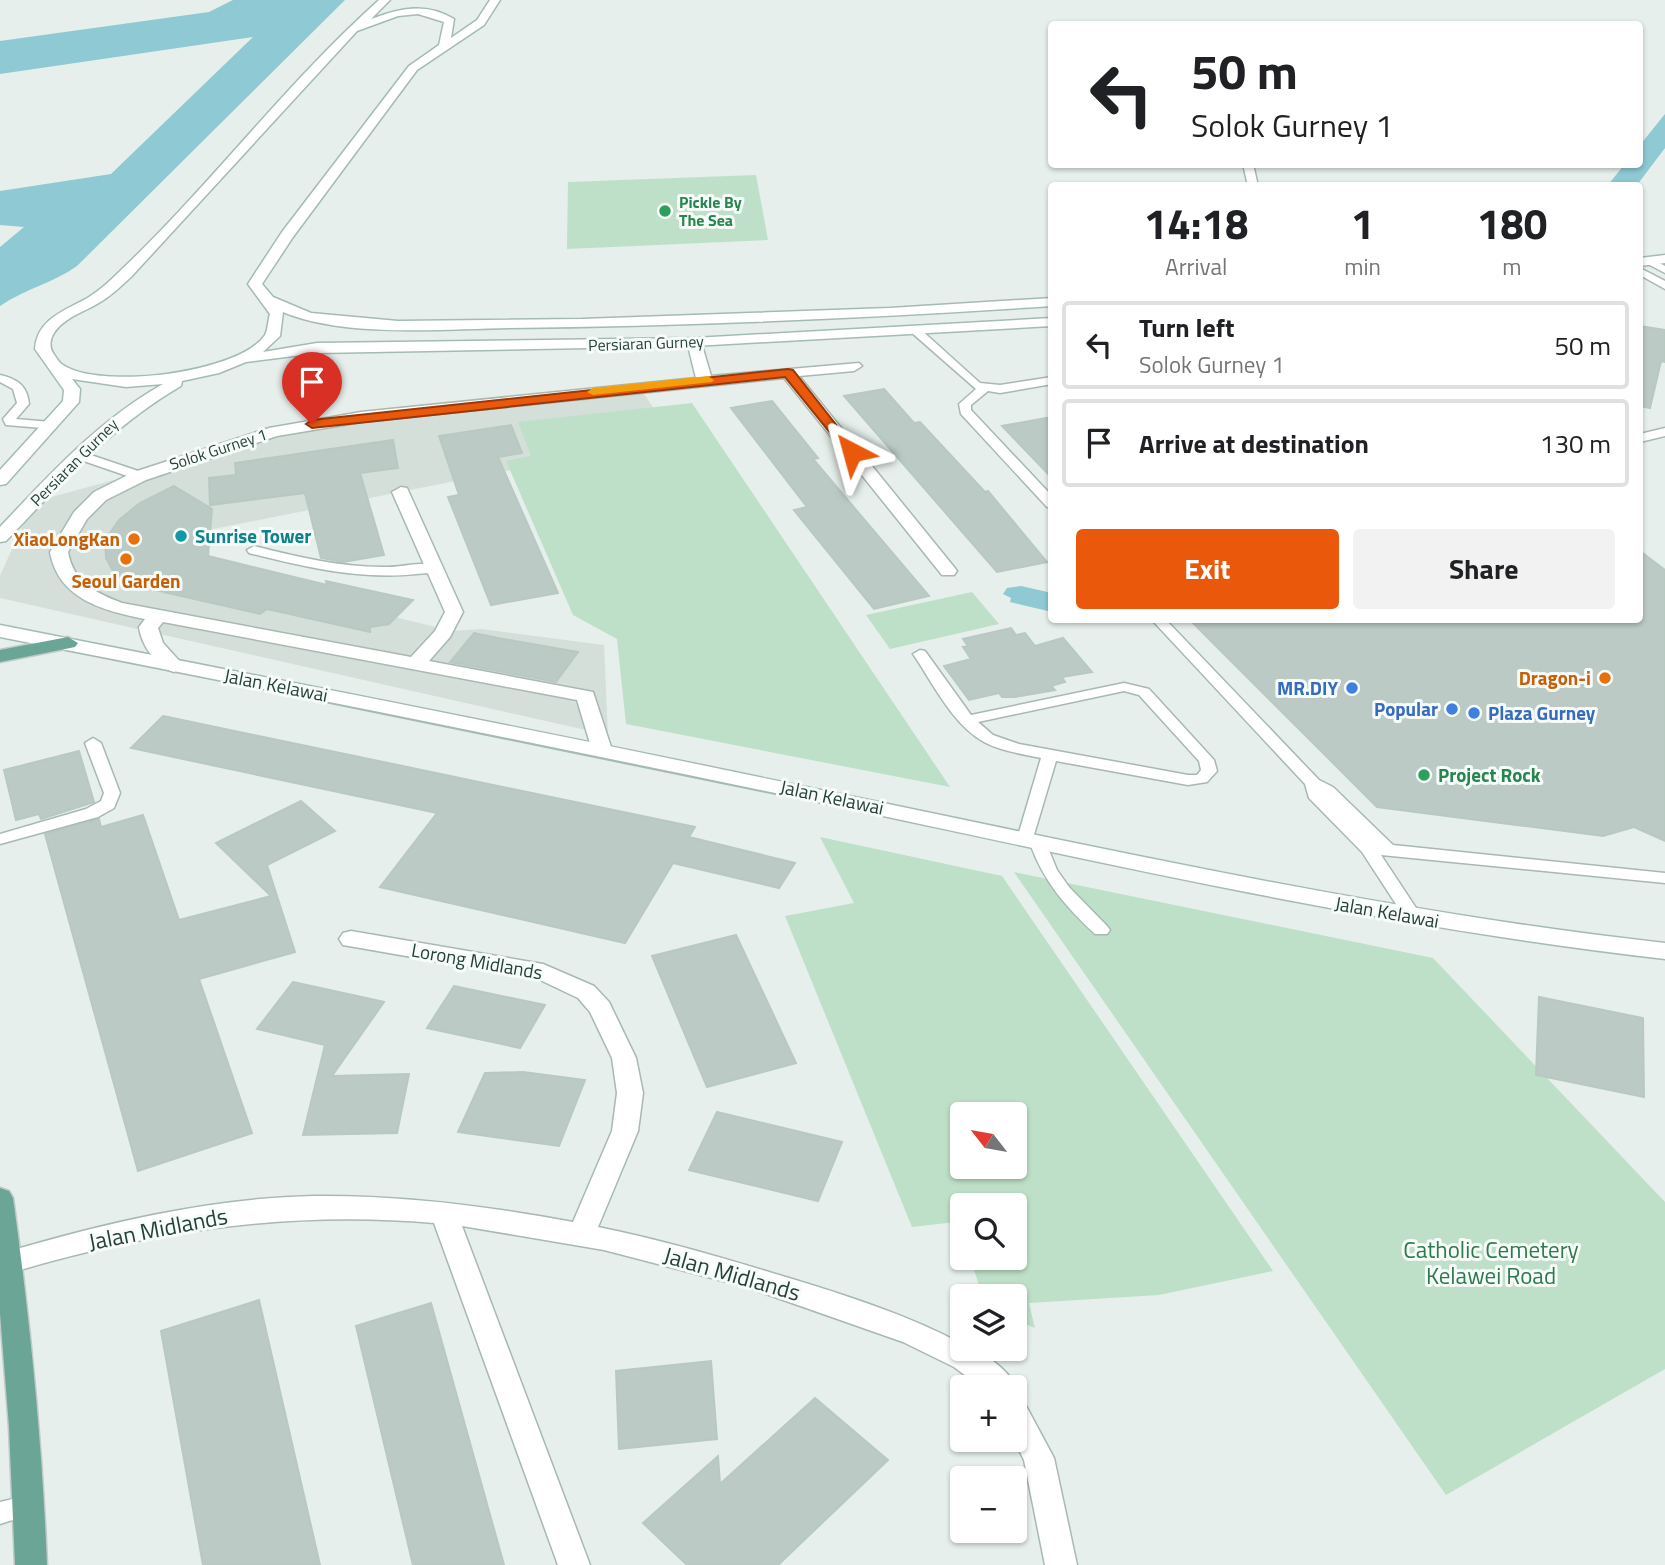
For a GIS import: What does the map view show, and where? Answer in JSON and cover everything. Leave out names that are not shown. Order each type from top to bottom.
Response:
[{"type":"main road","points":[[0,480],[71,402],[72,389],[43,352],[43,340],[50,328],[62,317],[98,297],[183,217],[331,49],[385,0]]},
{"type":"main road","points":[[49,362],[66,373],[101,381],[156,382],[191,376],[240,360],[264,344],[277,328],[276,312],[255,284],[287,235],[413,68],[481,24],[495,0]]},
{"type":"main road","points":[[331,49],[362,25],[402,11],[422,10],[441,14],[450,21],[444,46]]},
{"type":"main road","points":[[1643,265],[1665,259]]},
{"type":"main road","name":"Persiaran Gurney","points":[[265,299],[309,317],[398,325],[623,322],[890,312],[1048,302]]},
{"type":"main road","name":"Persiaran Gurney","points":[[240,360],[317,348],[694,342],[1048,322]]},
{"type":"main road","points":[[694,342],[704,380]]},
{"type":"main road","name":"Solok Gurney 1","points":[[602,750],[586,696],[157,617],[94,599],[76,586],[62,569],[60,552],[80,516],[100,496],[140,476],[262,435],[312,424],[854,366]]},
{"type":"main road","points":[[788,373],[948,571]]},
{"type":"main road","name":"Persiaran Gurney","points":[[0,537],[79,455],[127,410],[191,376]]},
{"type":"main road","points":[[401,492],[454,612],[443,633],[415,665]]},
{"type":"main road","points":[[157,617],[148,627],[149,636],[154,648],[174,666]]},
{"type":"main road","name":"Jalan Kelawai","points":[[0,631],[602,750],[1032,841],[1413,917],[1539,937],[1665,951]]},
{"type":"main road","points":[[0,656],[68,643]]},
{"type":"main road","name":"Lorong Midlands","points":[[351,939],[543,972],[586,992],[600,1008],[624,1058],[630,1093],[625,1131],[581,1236]]},
{"type":"main road","points":[[0,1198],[15,1509],[31,1565]]},
{"type":"main road","name":"Jalan Midlands","points":[[5,1264],[169,1224],[244,1212],[375,1208],[444,1212],[581,1236],[658,1253],[833,1304],[971,1362],[984,1375]]},
{"type":"main road","points":[[444,1212],[574,1565]]},
{"type":"main road","points":[[1027,1434],[1040,1458],[1061,1565]]},
{"type":"lane","points":[[1643,265],[1665,270]]},
{"type":"lane","points":[[1643,265],[1665,286]]},
{"type":"lane","points":[[915,330],[970,382],[984,388],[1000,389],[1048,381]]},
{"type":"lane","points":[[0,378],[18,386],[23,393],[23,404],[9,419],[10,422],[51,425]]},
{"type":"lane","points":[[984,388],[965,404],[965,411],[1048,500]]},
{"type":"lane","points":[[1643,437],[1665,432]]},
{"type":"lane","points":[[79,455],[140,476]]},
{"type":"lane","points":[[254,550],[292,561],[359,572],[399,573],[435,568]]},
{"type":"lane","points":[[1162,623],[1312,783],[1326,790],[1388,850]]},
{"type":"lane","points":[[920,654],[968,720],[987,737],[1014,748],[1188,780],[1201,779],[1209,771],[1206,760],[1144,691],[1135,688],[1124,687],[968,720]]},
{"type":"lane","points":[[0,839],[92,813],[108,804],[112,793],[93,743]]},
{"type":"lane","points":[[1051,755],[1032,841],[1052,880],[1070,903],[1101,930]]},
{"type":"lane","points":[[1312,783],[1315,795],[1368,848],[1413,917]]},
{"type":"lane","points":[[1368,848],[1665,878]]},
{"type":"shaded area","points":[[639,386],[673,438],[208,530],[186,566],[452,631],[482,629],[604,645],[608,735],[0,598],[0,576],[33,502],[290,432]]},
{"type":"green space","name":"Pickle By The Sea","points":[[756,175],[768,240],[567,249],[568,182]]},
{"type":"green space","points":[[692,403],[950,787],[626,724],[617,639],[573,615],[506,461],[531,456],[518,422]]},
{"type":"green space","points":[[972,592],[999,624],[890,649],[866,615]]},
{"type":"green space","points":[[820,837],[1002,876],[1273,1271],[1159,1295],[1029,1303],[1035,1328],[1027,1325],[1027,1284],[979,1284],[974,1270],[1027,1270],[1027,1193],[950,1193],[950,1223],[912,1227],[785,916],[854,903]]},
{"type":"green space","name":"Catholic Cemetery Kelawei Road","points":[[1014,872],[1433,958],[1665,1202],[1665,1369],[1446,1495]]},
{"type":"water","points":[[233,0],[345,0],[77,266],[0,306],[0,247],[24,227],[0,225],[0,191],[111,174],[253,37],[0,74],[0,41],[209,12]]},
{"type":"water","points":[[1665,114],[1665,148],[1639,182],[1610,182],[1622,168],[1643,168],[1643,141]]},
{"type":"water","points":[[1021,586],[1048,592],[1048,611],[1010,602],[1011,598],[1003,594],[1007,588]]},
{"type":"building","points":[[1643,326],[1665,330],[1665,362],[1661,361],[1650,408],[1643,407]]},
{"type":"building","points":[[884,389],[914,423],[920,422],[985,492],[988,491],[1047,562],[997,572],[844,396]]},
{"type":"building","points":[[772,401],[818,458],[813,459],[929,596],[874,609],[794,510],[807,507],[731,408]]},
{"type":"building","points":[[1048,418],[1048,474],[1002,426]]},
{"type":"building","points":[[511,425],[522,453],[498,457],[558,593],[491,605],[448,497],[459,495],[439,436]]},
{"type":"building","points":[[393,440],[398,468],[360,473],[384,555],[343,562],[321,558],[305,493],[210,505],[209,478],[236,475],[235,463]]},
{"type":"building","points":[[174,486],[212,509],[208,556],[327,585],[326,581],[413,600],[389,624],[370,627],[370,632],[267,609],[260,614],[168,593],[145,587],[114,573],[106,558],[105,540],[119,520],[140,503]]},
{"type":"building","name":"Plaza Gurney","points":[[1643,553],[1665,570],[1665,841],[1634,827],[1603,836],[1377,807],[1193,623],[1643,623]]},
{"type":"building","points":[[1011,628],[1016,635],[1025,633],[1035,646],[1063,638],[1092,672],[1062,677],[1065,682],[1051,686],[1055,690],[1015,697],[1002,697],[999,693],[969,700],[944,666],[971,659],[963,647],[968,646],[963,639]]},
{"type":"building","points":[[474,633],[578,652],[556,682],[450,662]]},
{"type":"building","points":[[163,716],[695,827],[689,837],[795,863],[779,888],[673,863],[625,943],[380,887],[437,813],[131,748]]},
{"type":"building","points":[[79,751],[94,802],[41,819],[39,814],[16,820],[4,770]]},
{"type":"building","points":[[301,801],[335,831],[267,865],[295,952],[199,979],[252,1133],[138,1171],[45,834],[99,819],[101,827],[143,815],[179,920],[271,896],[216,843]]},
{"type":"building","points":[[736,935],[796,1063],[707,1087],[652,956]]},
{"type":"building","points":[[293,982],[384,1002],[332,1076],[409,1074],[397,1133],[303,1135],[325,1045],[257,1029]]},
{"type":"building","points":[[454,986],[545,1005],[520,1048],[427,1028]]},
{"type":"building","points":[[1539,997],[1643,1018],[1644,1097],[1536,1075]]},
{"type":"building","points":[[523,1072],[585,1080],[559,1146],[458,1132],[485,1073]]},
{"type":"building","points":[[717,1112],[842,1142],[818,1201],[689,1170]]},
{"type":"building","points":[[259,1300],[320,1565],[203,1565],[161,1331]]},
{"type":"building","points":[[431,1303],[504,1565],[413,1565],[356,1326]]},
{"type":"building","points":[[711,1361],[717,1439],[619,1449],[616,1371]]},
{"type":"building","points":[[815,1398],[888,1460],[778,1565],[687,1565],[643,1523],[718,1456],[720,1484]]},
{"type":"slow traffic","points":[[593,392],[708,380]]},
{"type":"place","name":"Pickle By The Sea","points":[[665,211]]},
{"type":"place","name":"Sunrise Tower","points":[[181,536]]},
{"type":"place","name":"XiaoLongKan","points":[[134,539]]},
{"type":"place","name":"Seoul Garden","points":[[126,559]]},
{"type":"place","name":"Dragon-i","points":[[1605,678]]},
{"type":"place","name":"MR.DIY","points":[[1352,688]]},
{"type":"place","name":"Popular","points":[[1452,709]]},
{"type":"place","name":"Plaza Gurney","points":[[1474,713]]},
{"type":"place","name":"Project Rock","points":[[1424,775]]},
{"type":"route","points":[[312,424],[361,416],[788,373],[852,452]]}]
